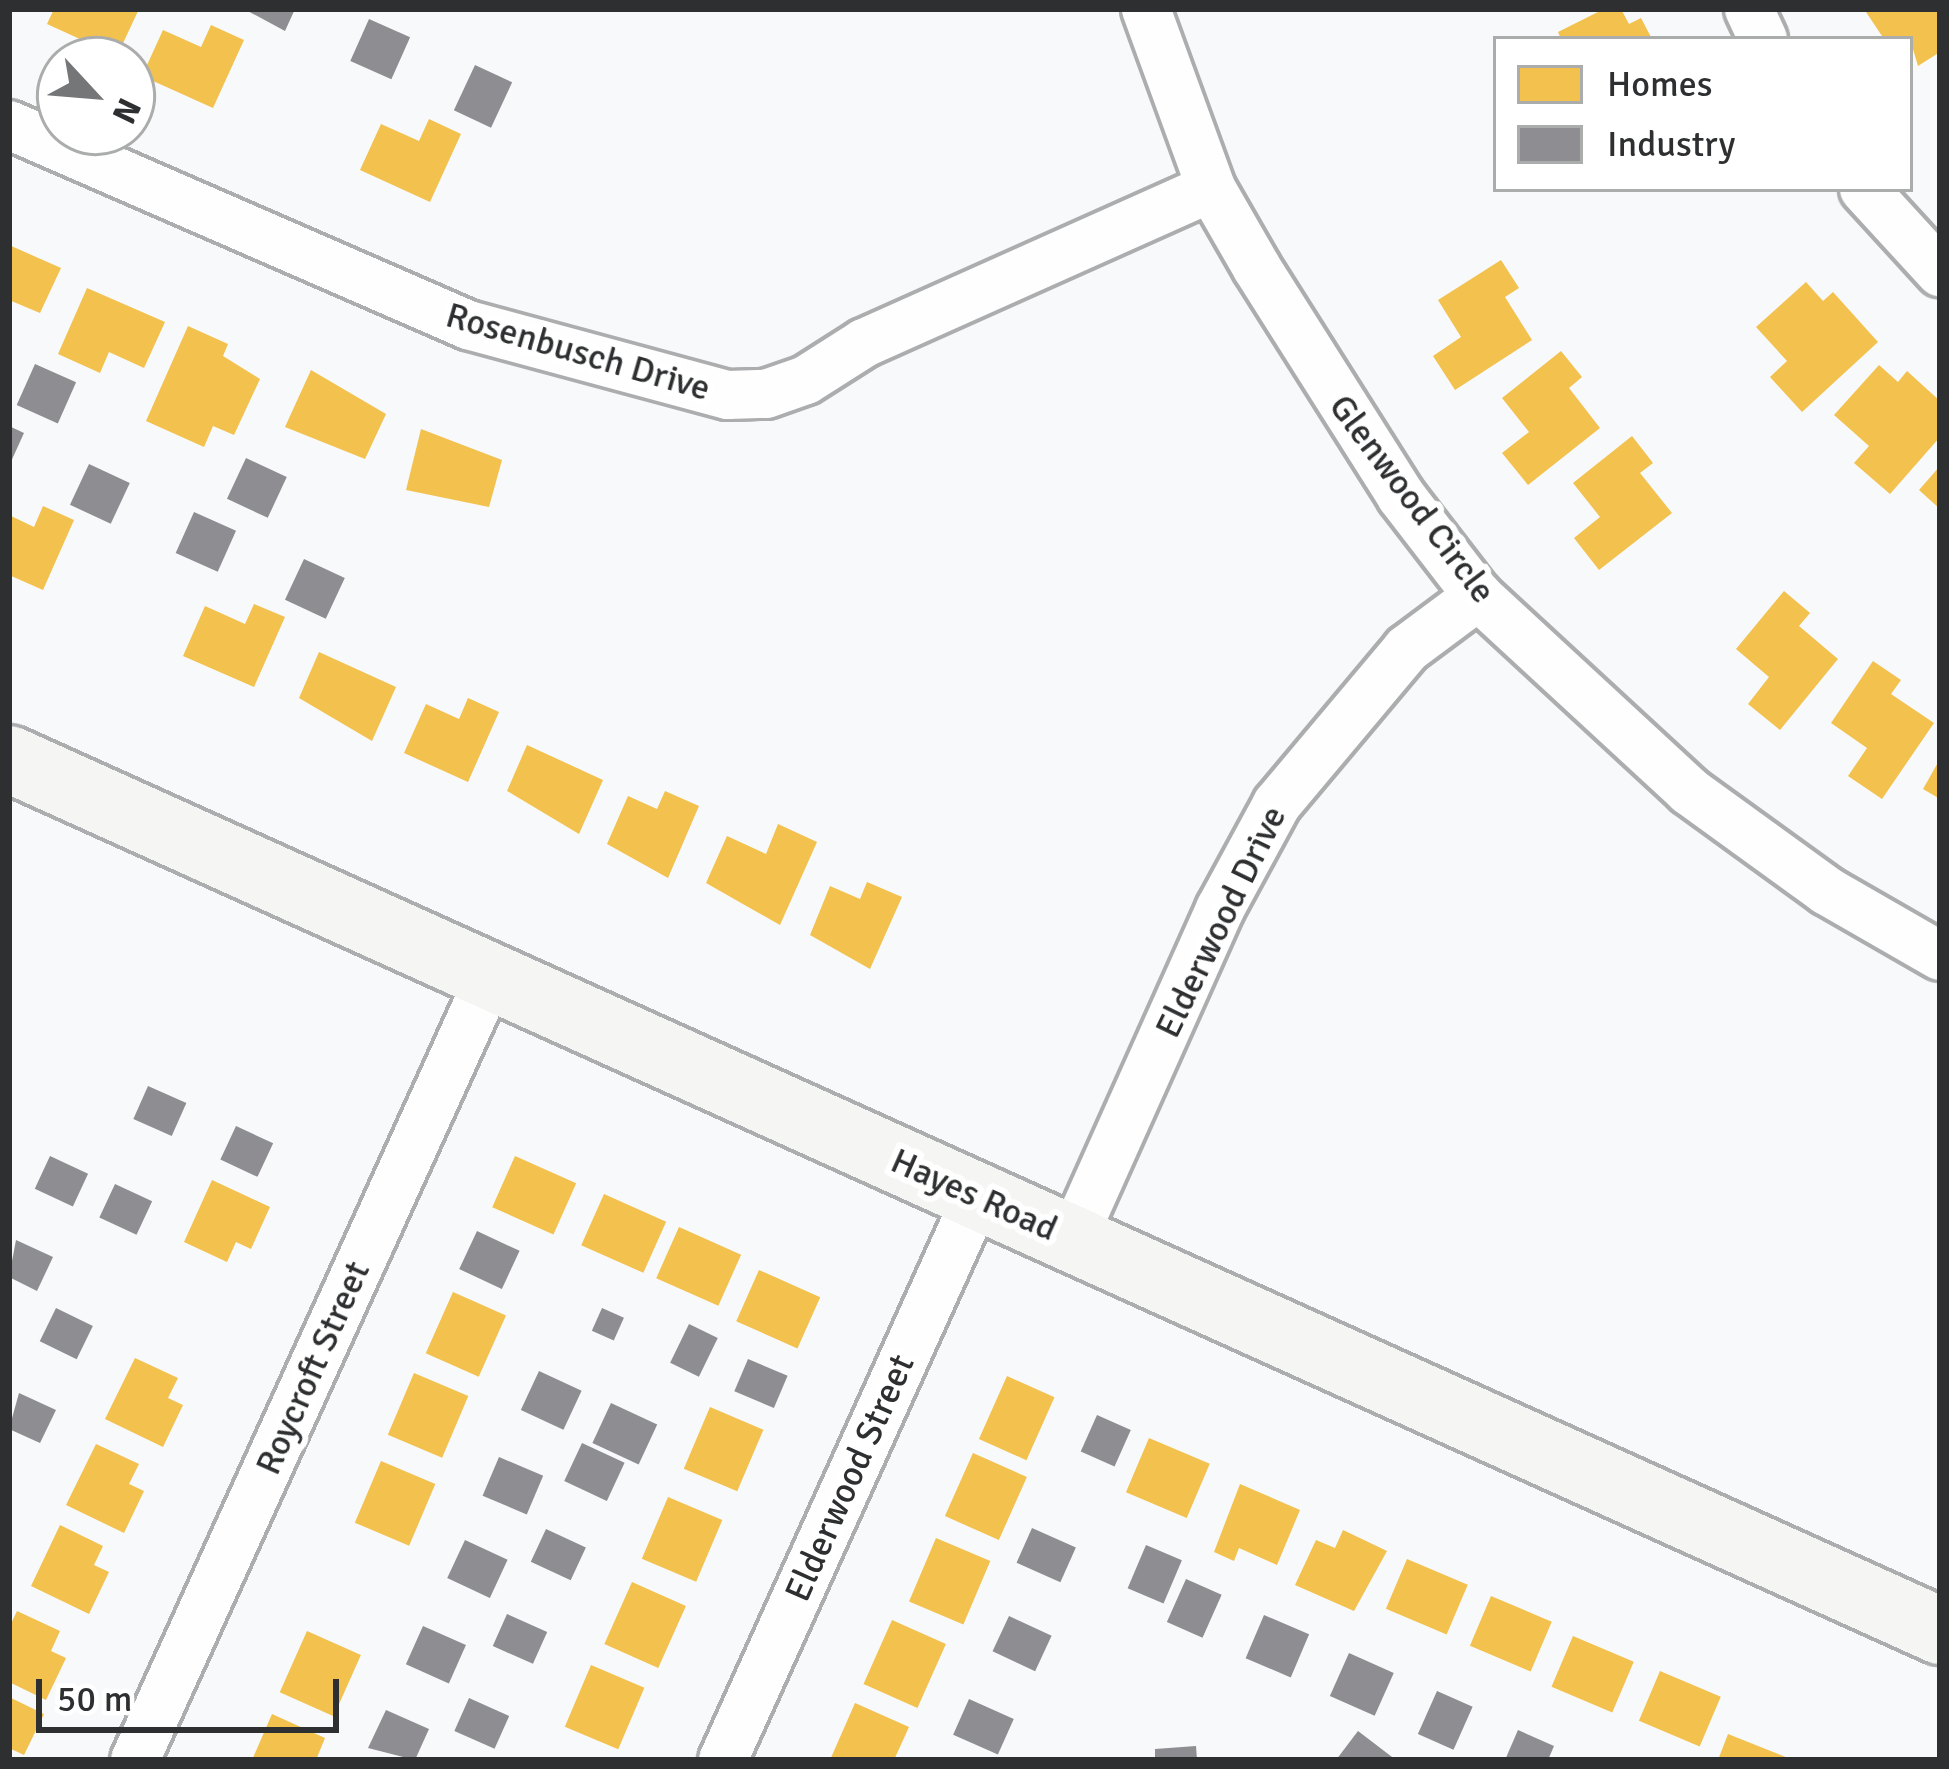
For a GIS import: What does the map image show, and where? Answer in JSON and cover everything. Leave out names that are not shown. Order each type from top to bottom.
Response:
[{"type":"street","name":"Glenwood Circle","points":[[1146,9],[1211,188],[1318,372],[1478,596],[1689,790],[1827,891],[1940,956]]},
{"type":"street","name":"Rosenbusch Drive","points":[[9,124],[468,325],[728,394],[766,394],[806,380],[864,343],[1211,188]]},
{"type":"street","points":[[1867,192],[1940,272]]},
{"type":"street","name":"Elderwood Drive","points":[[1072,1240],[1220,909],[1277,804],[1407,649],[1478,596]]},
{"type":"street","name":"Hayes Road","points":[[9,759],[1940,1631]]},
{"type":"street","name":"Roycroft Street","points":[[135,1760],[491,975]]},
{"type":"street","name":"Elderwood Street","points":[[723,1760],[977,1197]]},
{"type":"building: Homes","points":[[54,9],[139,9],[126,36],[73,36],[47,24]]},
{"type":"building: Homes","points":[[1604,9],[1621,9],[1629,24],[1641,18],[1650,36],[1560,36],[1558,32]]},
{"type":"building: Homes","points":[[1864,9],[1940,9],[1940,52],[1918,66],[1913,36],[1882,36]]},
{"type":"building: Homes","points":[[211,25],[244,40],[213,108],[156,82],[156,45],[163,30],[201,47]]},
{"type":"building: Homes","points":[[429,119],[461,134],[430,202],[360,170],[381,124],[419,141]]},
{"type":"building: Homes","points":[[9,245],[61,268],[40,313],[9,300]]},
{"type":"building: Homes","points":[[1501,260],[1519,288],[1505,297],[1532,340],[1455,390],[1433,356],[1461,337],[1438,300]]},
{"type":"building: Homes","points":[[1806,282],[1823,301],[1833,292],[1878,342],[1802,412],[1770,377],[1787,361],[1756,327]]},
{"type":"building: Homes","points":[[87,288],[165,322],[144,368],[109,352],[100,373],[58,354]]},
{"type":"building: Homes","points":[[188,326],[228,344],[223,356],[260,379],[234,435],[213,426],[204,447],[146,421]]},
{"type":"building: Homes","points":[[1561,351],[1582,377],[1569,388],[1600,428],[1528,485],[1502,453],[1529,432],[1502,398]]},
{"type":"building: Homes","points":[[1879,365],[1898,382],[1907,371],[1940,401],[1940,437],[1890,494],[1854,463],[1869,446],[1834,415]]},
{"type":"building: Homes","points":[[311,370],[386,414],[365,459],[285,427]]},
{"type":"building: Homes","points":[[421,429],[502,460],[489,507],[406,490]]},
{"type":"building: Homes","points":[[1632,436],[1653,463],[1640,473],[1672,513],[1599,570],[1574,538],[1600,517],[1573,483]]},
{"type":"building: Homes","points":[[1940,466],[1940,509],[1919,490]]},
{"type":"building: Homes","points":[[43,506],[74,520],[43,590],[9,575],[9,515],[34,527]]},
{"type":"building: Homes","points":[[1784,591],[1810,613],[1799,626],[1838,659],[1780,730],[1748,704],[1769,677],[1736,649]]},
{"type":"building: Homes","points":[[254,604],[285,617],[254,687],[183,656],[205,606],[245,624]]},
{"type":"building: Homes","points":[[319,652],[396,687],[372,741],[299,698]]},
{"type":"building: Homes","points":[[1873,661],[1901,680],[1891,694],[1934,723],[1882,799],[1848,776],[1867,748],[1831,723]]},
{"type":"building: Homes","points":[[468,698],[499,712],[468,782],[404,753],[426,704],[459,719]]},
{"type":"building: Homes","points":[[527,745],[603,780],[579,834],[507,791]]},
{"type":"building: Homes","points":[[1940,759],[1940,799],[1923,789]]},
{"type":"building: Homes","points":[[665,791],[699,806],[668,878],[607,844],[628,796],[657,809]]},
{"type":"building: Homes","points":[[778,824],[817,842],[780,925],[706,883],[727,836],[766,854]]},
{"type":"building: Homes","points":[[867,882],[902,897],[870,969],[810,935],[830,886],[860,899]]},
{"type":"building: Homes","points":[[515,1156],[576,1183],[553,1234],[492,1207]]},
{"type":"building: Homes","points":[[212,1180],[270,1207],[251,1249],[236,1242],[227,1262],[184,1242]]},
{"type":"building: Homes","points":[[604,1194],[666,1222],[643,1273],[581,1245]]},
{"type":"building: Homes","points":[[679,1227],[741,1255],[718,1306],[656,1278]]},
{"type":"building: Homes","points":[[759,1270],[820,1297],[797,1348],[736,1321]]},
{"type":"building: Homes","points":[[453,1292],[506,1316],[479,1377],[426,1353]]},
{"type":"building: Homes","points":[[135,1358],[178,1378],[168,1398],[183,1405],[163,1447],[105,1419]]},
{"type":"building: Homes","points":[[414,1373],[468,1396],[442,1458],[388,1435]]},
{"type":"building: Homes","points":[[1007,1376],[1055,1397],[1026,1460],[979,1439]]},
{"type":"building: Homes","points":[[710,1407],[763,1430],[737,1491],[684,1469]]},
{"type":"building: Homes","points":[[1149,1438],[1210,1464],[1187,1518],[1126,1492]]},
{"type":"building: Homes","points":[[96,1444],[139,1464],[129,1484],[144,1491],[124,1533],[66,1505]]},
{"type":"building: Homes","points":[[973,1453],[1027,1477],[999,1540],[945,1516]]},
{"type":"building: Homes","points":[[381,1461],[435,1484],[409,1546],[355,1523]]},
{"type":"building: Homes","points":[[1240,1484],[1300,1510],[1277,1565],[1239,1548],[1234,1561],[1214,1552]]},
{"type":"building: Homes","points":[[668,1497],[722,1520],[696,1582],[642,1559]]},
{"type":"building: Homes","points":[[60,1525],[103,1546],[94,1565],[109,1572],[89,1614],[31,1586]]},
{"type":"building: Homes","points":[[1343,1530],[1387,1551],[1354,1611],[1295,1585],[1316,1540],[1335,1548]]},
{"type":"building: Homes","points":[[936,1538],[990,1561],[963,1625],[909,1602]]},
{"type":"building: Homes","points":[[1407,1559],[1468,1585],[1447,1634],[1386,1609]]},
{"type":"building: Homes","points":[[632,1582],[686,1606],[658,1668],[604,1644]]},
{"type":"building: Homes","points":[[1491,1596],[1552,1622],[1531,1671],[1470,1646]]},
{"type":"building: Homes","points":[[17,1611],[60,1631],[51,1651],[66,1658],[46,1700],[9,1682],[9,1628]]},
{"type":"building: Homes","points":[[892,1620],[946,1644],[917,1708],[864,1684]]},
{"type":"building: Homes","points":[[307,1631],[361,1655],[334,1716],[280,1692]]},
{"type":"building: Homes","points":[[1573,1636],[1634,1662],[1612,1712],[1552,1687]]},
{"type":"building: Homes","points":[[591,1665],[644,1688],[618,1749],[565,1727]]},
{"type":"building: Homes","points":[[1660,1671],[1721,1697],[1700,1746],[1639,1721]]},
{"type":"building: Homes","points":[[9,1697],[44,1714],[24,1755],[9,1748]]},
{"type":"building: Homes","points":[[855,1703],[909,1727],[894,1760],[830,1760]]},
{"type":"building: Homes","points":[[272,1714],[325,1738],[316,1760],[252,1760]]},
{"type":"building: Homes","points":[[1728,1734],[1793,1760],[1718,1760]]},
{"type":"building: Industry","points":[[244,9],[295,9],[285,31]]},
{"type":"building: Industry","points":[[369,19],[410,37],[391,79],[350,61]]},
{"type":"building: Industry","points":[[475,65],[512,82],[491,128],[454,110]]},
{"type":"building: Industry","points":[[35,364],[76,382],[58,423],[17,405]]},
{"type":"building: Industry","points":[[9,426],[24,433],[9,466]]},
{"type":"building: Industry","points":[[246,458],[287,477],[268,518],[227,499]]},
{"type":"building: Industry","points":[[89,464],[130,483],[111,524],[70,505]]},
{"type":"building: Industry","points":[[194,512],[236,531],[218,572],[176,553]]},
{"type":"building: Industry","points":[[304,559],[345,578],[326,619],[285,600]]},
{"type":"building: Industry","points":[[148,1086],[186,1103],[172,1136],[133,1119]]},
{"type":"building: Industry","points":[[236,1126],[273,1143],[258,1177],[220,1160]]},
{"type":"building: Industry","points":[[50,1156],[88,1174],[73,1206],[35,1189]]},
{"type":"building: Industry","points":[[115,1184],[152,1201],[137,1235],[99,1218]]},
{"type":"building: Industry","points":[[477,1231],[520,1251],[502,1289],[459,1269]]},
{"type":"building: Industry","points":[[16,1240],[53,1257],[37,1291],[9,1277]]},
{"type":"building: Industry","points":[[56,1308],[93,1326],[77,1359],[40,1341]]},
{"type":"building: Industry","points":[[602,1308],[624,1318],[614,1341],[592,1331]]},
{"type":"building: Industry","points":[[689,1324],[718,1338],[699,1377],[670,1363]]},
{"type":"building: Industry","points":[[748,1359],[788,1376],[774,1408],[734,1391]]},
{"type":"building: Industry","points":[[539,1371],[582,1391],[563,1430],[521,1410]]},
{"type":"building: Industry","points":[[19,1393],[56,1410],[40,1443],[9,1429]]},
{"type":"building: Industry","points":[[611,1403],[657,1425],[639,1464],[592,1443]]},
{"type":"building: Industry","points":[[1097,1415],[1131,1430],[1115,1467],[1081,1452]]},
{"type":"building: Industry","points":[[582,1443],[625,1463],[607,1501],[564,1481]]},
{"type":"building: Industry","points":[[499,1457],[543,1476],[527,1514],[483,1496]]},
{"type":"building: Industry","points":[[1032,1528],[1076,1548],[1060,1582],[1017,1563]]},
{"type":"building: Industry","points":[[546,1529],[586,1548],[571,1580],[531,1562]]},
{"type":"building: Industry","points":[[465,1540],[508,1560],[490,1598],[447,1578]]},
{"type":"building: Industry","points":[[1146,1545],[1182,1560],[1164,1604],[1128,1588]]},
{"type":"building: Industry","points":[[1186,1579],[1222,1595],[1203,1638],[1167,1622]]},
{"type":"building: Industry","points":[[507,1614],[547,1632],[533,1664],[493,1646]]},
{"type":"building: Industry","points":[[1264,1615],[1309,1634],[1291,1677],[1246,1658]]},
{"type":"building: Industry","points":[[1009,1616],[1052,1636],[1035,1671],[993,1651]]},
{"type":"building: Industry","points":[[423,1626],[466,1645],[449,1683],[406,1664]]},
{"type":"building: Industry","points":[[1349,1653],[1394,1673],[1375,1716],[1330,1696]]},
{"type":"building: Industry","points":[[1437,1691],[1473,1707],[1454,1750],[1418,1734]]},
{"type":"building: Industry","points":[[469,1698],[509,1716],[495,1749],[454,1731]]},
{"type":"building: Industry","points":[[969,1699],[1014,1719],[998,1755],[953,1735]]},
{"type":"building: Industry","points":[[386,1710],[429,1729],[415,1760],[368,1748]]},
{"type":"building: Industry","points":[[1518,1730],[1554,1746],[1548,1760],[1505,1760]]},
{"type":"building: Industry","points":[[1358,1731],[1396,1760],[1336,1760]]},
{"type":"building: Industry","points":[[1196,1746],[1197,1760],[1155,1760],[1155,1749]]}]
